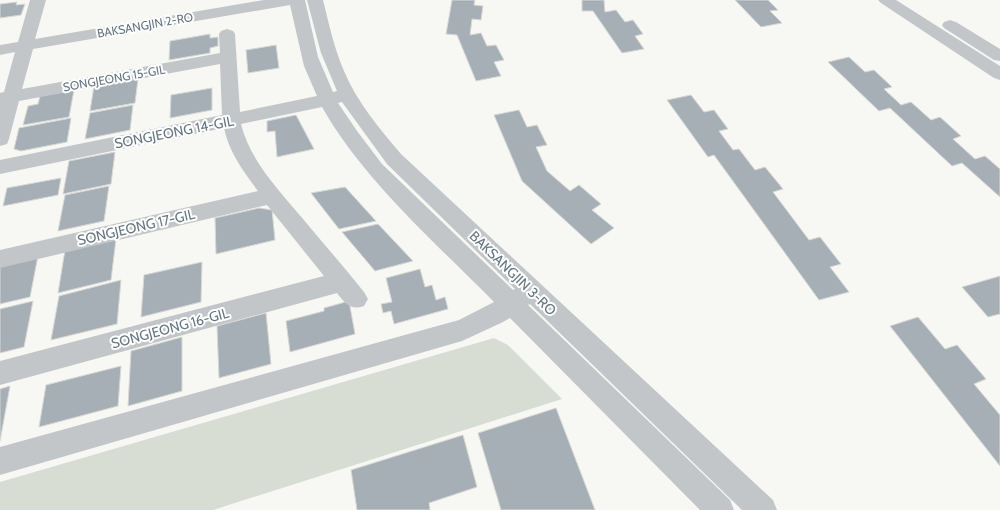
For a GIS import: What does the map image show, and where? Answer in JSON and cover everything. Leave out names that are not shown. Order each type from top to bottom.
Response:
[{"type":"street","points":[[0,139],[6,98],[27,40],[38,0]]},
{"type":"street","name":"BAKSANGJIN 2-RO","points":[[0,50],[27,40],[236,0]]},
{"type":"street","name":"BAKSANGJIN 2-RO","points":[[0,40],[27,40],[291,0]]},
{"type":"street","name":"BAKSANGJIN 3-RO","points":[[297,0],[309,54],[337,97]]},
{"type":"street","name":"BAKSANGJIN 3-RO","points":[[315,0],[337,97],[347,133],[375,169],[762,510]]},
{"type":"street","points":[[886,0],[1000,74]]},
{"type":"street","points":[[912,0],[1000,56]]},
{"type":"street","points":[[227,34],[231,120],[236,141],[244,158],[340,282],[356,299]]},
{"type":"street","name":"SONGJEONG 15-GIL","points":[[6,98],[228,57]]},
{"type":"street","name":"SONGJEONG 14-GIL","points":[[0,167],[337,97]]},
{"type":"street","name":"SONGJEONG 17-GIL","points":[[0,259],[272,196]]},
{"type":"street","name":"SONGJEONG 16-GIL","points":[[0,373],[340,282]]},
{"type":"street","points":[[0,462],[462,330],[493,316],[521,297]]},
{"type":"street","name":"BAKSANGJIN 3-RO","points":[[521,297],[720,510]]},
{"type":"shaded area","points":[[494,338],[508,345],[562,399],[213,510],[0,510],[0,482]]},
{"type":"building","points":[[452,0],[475,0],[474,5],[483,6],[481,20],[472,19],[470,35],[481,33],[487,46],[496,45],[504,60],[494,62],[501,76],[476,81],[457,35],[446,34]]},
{"type":"building","points":[[582,0],[604,0],[605,12],[616,10],[625,22],[633,20],[643,34],[635,36],[644,49],[622,53],[593,11],[582,11]]},
{"type":"building","points":[[735,0],[768,0],[778,10],[770,11],[782,23],[761,27]]},
{"type":"building","points":[[17,2],[16,5],[25,4],[21,15],[0,18],[0,4]]},
{"type":"building","points":[[210,34],[210,38],[218,37],[218,46],[210,48],[210,53],[169,60],[170,41]]},
{"type":"building","points":[[276,45],[279,68],[248,73],[246,50]]},
{"type":"building","points":[[849,57],[865,72],[874,70],[892,87],[884,89],[901,105],[911,102],[931,120],[940,117],[961,136],[953,139],[975,159],[985,156],[1000,169],[1000,197],[962,163],[952,166],[890,108],[879,111],[828,62]]},
{"type":"building","points":[[138,79],[135,103],[90,111],[94,86]]},
{"type":"building","points":[[212,88],[212,110],[170,118],[171,95]]},
{"type":"building","points":[[74,90],[69,117],[23,125],[28,106],[38,104],[40,96]]},
{"type":"building","points":[[691,95],[704,112],[714,110],[728,129],[719,131],[733,150],[739,149],[755,170],[765,167],[783,189],[773,192],[809,240],[820,237],[841,264],[830,267],[849,292],[819,300],[714,155],[708,157],[667,100]]},
{"type":"building","points":[[133,105],[130,130],[85,139],[90,113]]},
{"type":"building","points":[[519,110],[527,127],[537,125],[547,145],[536,147],[547,171],[570,191],[579,185],[601,204],[592,210],[614,228],[591,244],[522,181],[494,115]]},
{"type":"building","points":[[296,115],[314,149],[277,157],[275,131],[267,132],[267,121]]},
{"type":"building","points":[[71,118],[67,142],[21,151],[14,149],[19,128]]},
{"type":"building","points":[[115,152],[111,184],[63,194],[69,161]]},
{"type":"building","points":[[61,178],[58,195],[3,206],[7,188]]},
{"type":"building","points":[[109,186],[104,221],[58,231],[65,195]]},
{"type":"building","points":[[345,187],[376,221],[339,229],[311,193]]},
{"type":"building","points":[[259,208],[272,210],[275,240],[216,254],[215,218]]},
{"type":"building","points":[[378,224],[413,261],[375,271],[342,232]]},
{"type":"building","points":[[116,239],[111,280],[58,293],[65,250]]},
{"type":"building","points":[[38,256],[30,297],[0,304],[0,266]]},
{"type":"building","points":[[202,262],[201,302],[141,317],[144,275]]},
{"type":"building","points":[[420,269],[425,287],[432,285],[436,300],[445,297],[448,309],[394,324],[391,311],[383,313],[381,304],[392,302],[386,278]]},
{"type":"building","points":[[1000,276],[1000,314],[988,317],[962,287]]},
{"type":"building","points":[[121,280],[117,324],[51,340],[59,296]]},
{"type":"building","points":[[33,301],[24,347],[0,353],[0,309]]},
{"type":"building","points":[[349,301],[355,334],[290,352],[286,321],[324,311],[324,308]]},
{"type":"building","points":[[266,313],[271,364],[219,378],[217,326]]},
{"type":"building","points":[[918,317],[945,349],[957,345],[986,379],[974,384],[1000,415],[1000,466],[890,326]]},
{"type":"building","points":[[182,337],[182,391],[128,406],[131,351]]},
{"type":"building","points":[[121,366],[118,406],[39,427],[46,385]]},
{"type":"building","points":[[10,386],[0,441],[0,389]]},
{"type":"building","points":[[556,408],[595,510],[501,510],[478,433]]},
{"type":"building","points":[[463,435],[477,487],[429,503],[430,510],[357,510],[351,470]]}]
